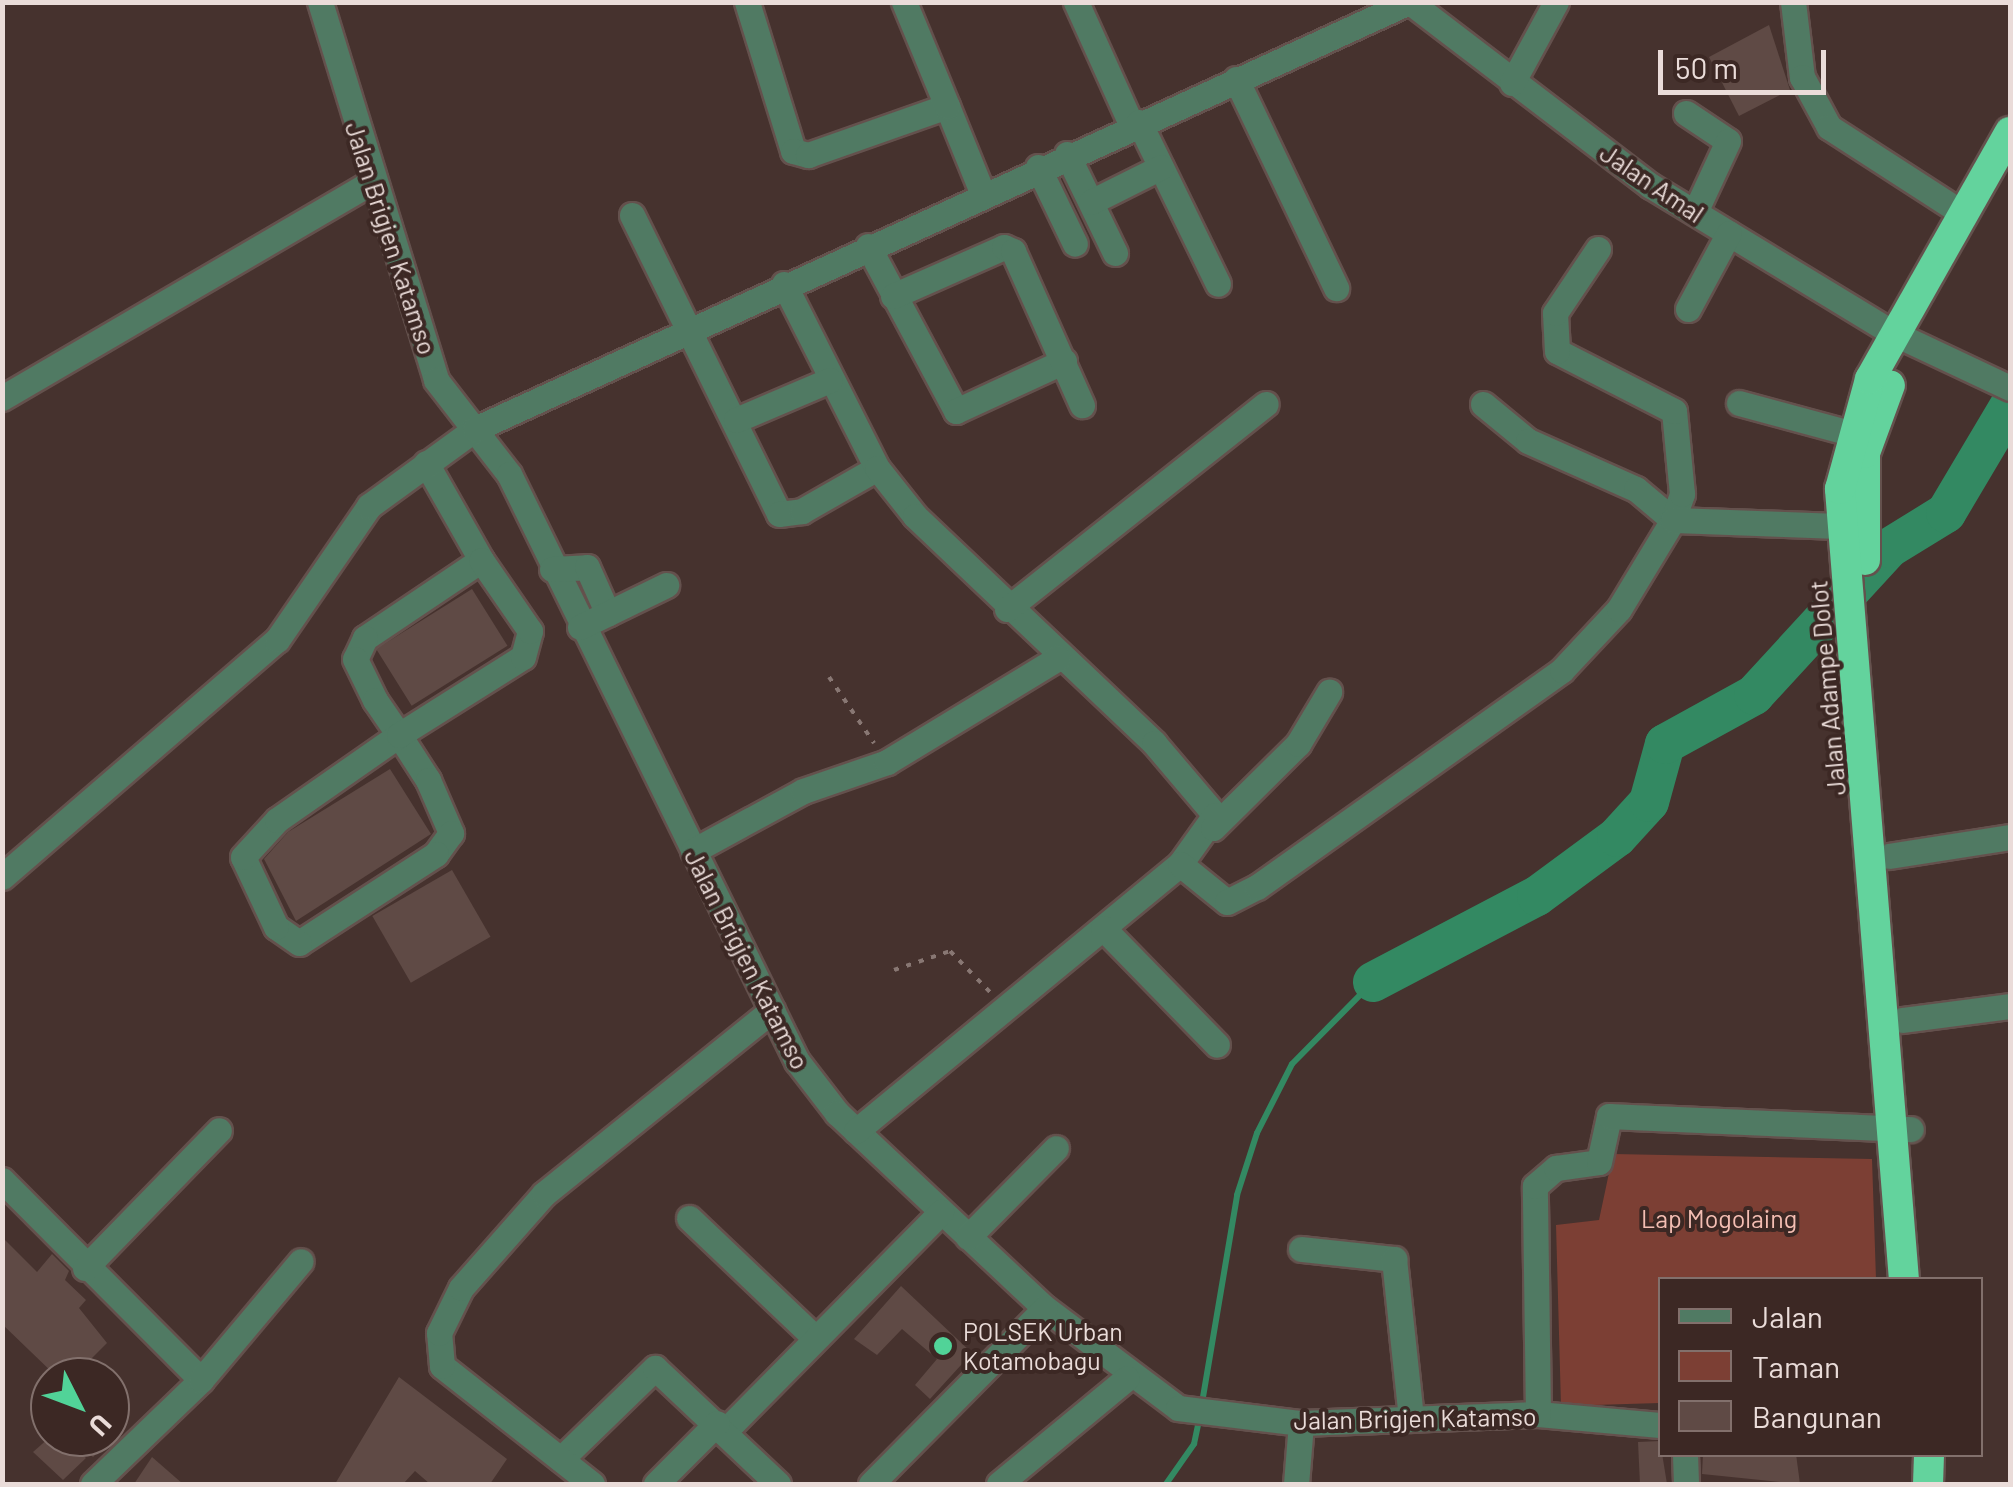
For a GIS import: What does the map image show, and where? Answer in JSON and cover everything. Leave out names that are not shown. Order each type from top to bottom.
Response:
[{"type":"highway","name":"Jalan Adampe Dolot","points":[[1855,557],[1840,526],[1850,433],[1962,213],[2010,132]]},
{"type":"highway","name":"Jalan Adampe Dolot","points":[[1904,1277],[1902,1020],[1855,557],[1865,453],[1901,337],[2010,164]]},
{"type":"highway","name":"Jalan Adampe Dolot","points":[[1862,626],[1902,1128],[1921,1277]]},
{"type":"highway","points":[[1912,1484],[1913,1457]]},
{"type":"highway","points":[[1928,1484],[1929,1457]]},
{"type":"street","name":"Jalan Brigjen Katamso","points":[[320,2],[371,182],[444,394],[509,474],[580,627],[804,1074],[856,1131],[1045,1308],[1127,1378],[1178,1408],[1301,1423],[1538,1414],[1658,1425]]},
{"type":"street","points":[[747,2],[793,150],[808,155],[947,106]]},
{"type":"street","points":[[1076,2],[1218,284]]},
{"type":"street","points":[[2,877],[277,640],[355,520],[474,429],[982,192],[1410,2]]},
{"type":"street","name":"Jalan Amal","points":[[1410,2],[1643,180],[1901,337],[1999,384]]},
{"type":"street","points":[[1512,83],[1556,2]]},
{"type":"street","points":[[1793,2],[1802,77],[1829,127],[1962,213]]},
{"type":"street","points":[[909,5],[982,192]]},
{"type":"street","points":[[1236,79],[1336,288]]},
{"type":"street","points":[[1686,113],[1728,140],[1695,212]]},
{"type":"street","points":[[1067,154],[1115,253]]},
{"type":"street","points":[[1038,167],[1074,244]]},
{"type":"street","points":[[1091,202],[1160,167]]},
{"type":"street","points":[[2,398],[371,182]]},
{"type":"street","points":[[632,215],[692,328],[782,516],[877,468]]},
{"type":"street","points":[[1688,309],[1729,233]]},
{"type":"street","points":[[868,246],[956,410],[1064,361]]},
{"type":"street","points":[[894,296],[1004,247],[1020,258],[1082,405]]},
{"type":"street","points":[[1180,864],[1227,902],[1257,887],[1562,670],[1619,608],[1672,520],[1682,494],[1674,411],[1557,351],[1555,313],[1598,248]]},
{"type":"street","points":[[784,284],[877,468],[1007,609],[1186,775],[1213,806],[1212,828]]},
{"type":"street","points":[[736,420],[830,380]]},
{"type":"street","points":[[1739,403],[1850,433]]},
{"type":"street","points":[[1007,609],[1266,404]]},
{"type":"street","points":[[1483,404],[1528,441],[1636,489],[1672,520],[1840,526]]},
{"type":"street","points":[[426,462],[532,644],[399,734],[246,852],[247,875],[289,938],[311,940],[448,842],[450,824],[399,734],[356,670],[359,648],[480,560]]},
{"type":"street","points":[[552,569],[586,567],[608,614]]},
{"type":"street","points":[[580,627],[666,585]]},
{"type":"street","points":[[693,851],[802,791],[887,762],[1058,658]]},
{"type":"street","points":[[856,1131],[1002,1006],[1180,864],[1298,744],[1329,692]]},
{"type":"street","points":[[1888,856],[2010,837]]},
{"type":"street","points":[[1104,928],[1218,1045]]},
{"type":"street","points":[[1902,1020],[2010,1006]]},
{"type":"street","points":[[592,1484],[442,1366],[435,1347],[447,1312],[544,1194],[772,1010]]},
{"type":"street","points":[[1538,1414],[1535,1186],[1556,1168],[1600,1162],[1609,1116],[1902,1128]]},
{"type":"street","points":[[85,1268],[220,1130]]},
{"type":"street","points":[[968,1237],[1056,1148]]},
{"type":"street","points":[[7,1192],[201,1380]]},
{"type":"street","points":[[656,1484],[721,1427],[941,1212]]},
{"type":"street","points":[[689,1218],[814,1337]]},
{"type":"street","points":[[1301,1249],[1394,1259],[1411,1419]]},
{"type":"street","points":[[93,1484],[201,1380],[301,1261]]},
{"type":"street","points":[[871,1484],[1045,1308]]},
{"type":"street","points":[[561,1459],[650,1369],[721,1427],[778,1484]]},
{"type":"street","points":[[999,1484],[1127,1378]]},
{"type":"street","points":[[1296,1484],[1301,1423]]},
{"type":"street","points":[[1685,1457],[1686,1484]]},
{"type":"path","points":[[829,676],[887,762]]},
{"type":"path","points":[[894,970],[950,951],[1002,1006]]},
{"type":"green space","name":"Lap Mogolaing","points":[[1613,1154],[1872,1159],[1876,1277],[1658,1277],[1658,1403],[1561,1406],[1556,1225],[1599,1220]]},
{"type":"building","points":[[1769,25],[1790,90],[1739,116],[1709,57]]},
{"type":"building","points":[[472,589],[508,646],[412,706],[376,649]]},
{"type":"building","points":[[390,769],[431,834],[296,921],[264,859],[288,832]]},
{"type":"building","points":[[452,870],[491,937],[411,983],[372,916]]},
{"type":"building","points":[[2,1237],[37,1272],[52,1254],[69,1271],[65,1280],[86,1300],[79,1308],[107,1343],[93,1357],[36,1357],[2,1324]]},
{"type":"building","name":"POLSEK Urban Kotamobagu","points":[[901,1286],[972,1353],[930,1399],[915,1385],[937,1359],[902,1329],[877,1355],[854,1339]]},
{"type":"building","points":[[399,1377],[507,1459],[490,1484],[430,1484],[415,1471],[403,1484],[335,1484]]},
{"type":"building","points":[[1658,1441],[1658,1457],[1663,1457],[1667,1484],[1640,1484],[1638,1442]]},
{"type":"building","points":[[38,1457],[86,1458],[63,1480]]},
{"type":"building","points":[[152,1457],[183,1484],[134,1484]]},
{"type":"building","points":[[1703,1457],[1796,1457],[1800,1484],[1702,1474]]},
{"type":"waterway","points":[[1373,982],[1537,896],[1617,837],[1649,802],[1665,744],[1754,695],[1889,548],[1946,513],[2010,405]]},
{"type":"waterway","points":[[1202,1403],[1237,1195],[1257,1133],[1292,1064],[1373,982]]},
{"type":"waterway","points":[[1166,1484],[1194,1444],[1200,1415]]},
{"type":"place","name":"POLSEK Urban Kotamobagu","points":[[943,1346]]}]
